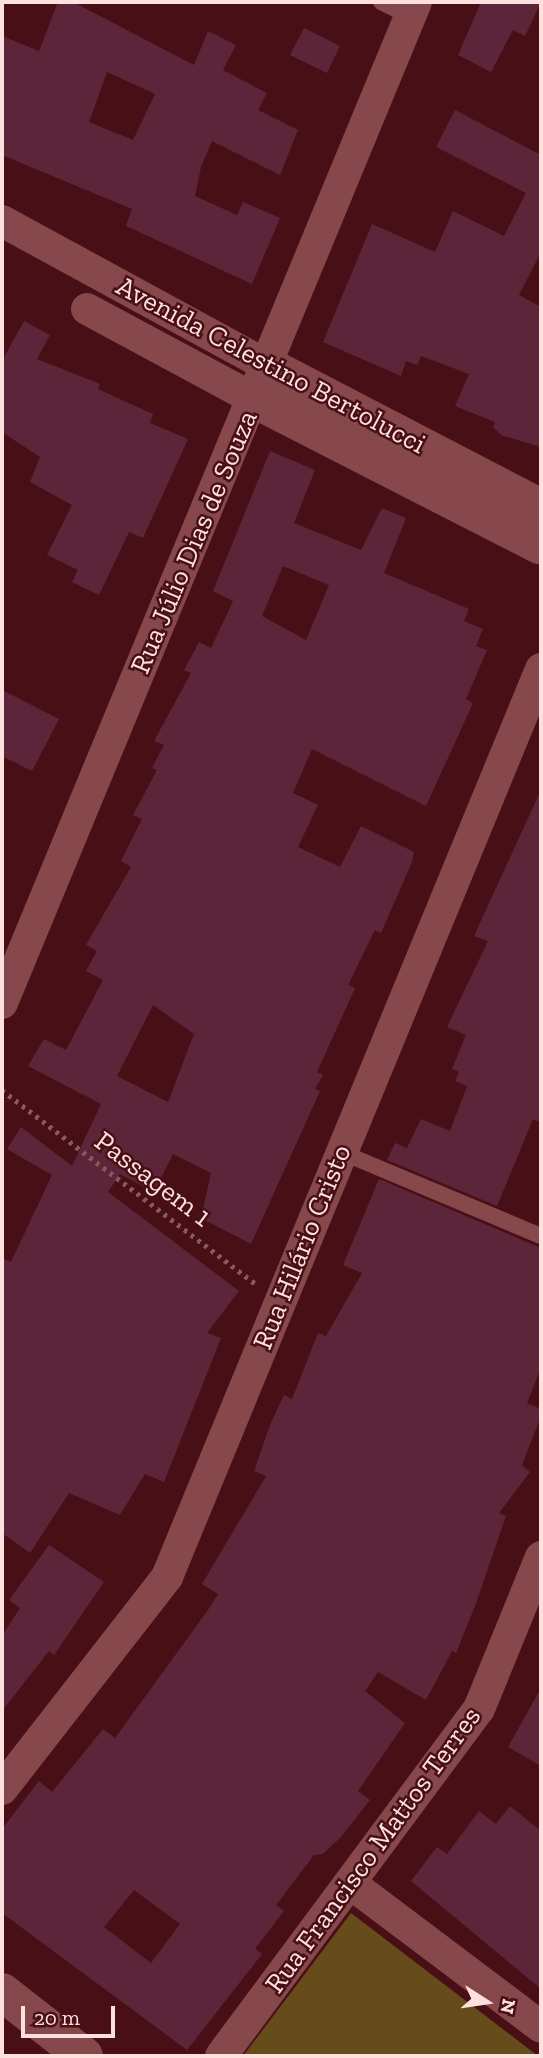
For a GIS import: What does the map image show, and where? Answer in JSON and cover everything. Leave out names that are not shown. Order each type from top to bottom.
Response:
[{"type":"street","name":"Rua Júlio Dias de Souza","points":[[2,1003],[413,9]]},
{"type":"street","name":"Avenida Celestino Bertolucci","points":[[2,221],[261,382],[541,547]]},
{"type":"street","name":"Avenida Celestino Bertolucci","points":[[87,309],[261,382],[541,508]]},
{"type":"street","name":"Rua Hilário Cristo","points":[[2,1789],[167,1577],[541,669]]},
{"type":"street","name":"Rua Francisco Mattos Terres","points":[[221,2056],[479,1709],[541,1557]]},
{"type":"street","points":[[350,1882],[541,2027]]},
{"type":"street","points":[[2,1992],[84,2056]]},
{"type":"lane","points":[[381,2],[413,9]]},
{"type":"lane","points":[[341,1152],[541,1236]]},
{"type":"path","name":"Passagem 1","points":[[2,1090],[279,1301]]},
{"type":"shaded area","points":[[351,1913],[538,2056],[243,2056]]},
{"type":"building","points":[[58,2],[73,2],[194,65],[208,31],[236,45],[223,70],[267,93],[258,110],[298,130],[280,175],[212,141],[201,167],[195,196],[237,215],[243,202],[280,218],[252,284],[126,226],[132,209],[2,155],[2,36],[39,51]],"holes":[[[107,72],[155,94],[133,140],[89,122]]]},
{"type":"building","points":[[481,2],[541,2],[525,36],[513,30],[491,72],[458,55]]},
{"type":"building","points":[[304,28],[340,46],[327,73],[290,55]]},
{"type":"building","points":[[455,110],[541,155],[541,252],[519,295],[541,307],[541,447],[501,435],[493,427],[495,422],[455,406],[469,374],[421,356],[417,365],[406,361],[401,376],[323,342],[372,224],[435,252],[453,211],[504,236],[526,193],[436,147]]},
{"type":"building","points":[[24,321],[50,335],[37,359],[100,384],[98,389],[153,414],[150,423],[188,439],[143,538],[129,532],[99,595],[72,582],[78,570],[47,555],[72,505],[30,482],[40,457],[2,432],[2,361]]},
{"type":"building","points":[[270,451],[315,470],[294,523],[361,550],[382,508],[406,518],[384,573],[469,609],[464,621],[483,629],[476,646],[487,650],[466,699],[473,703],[426,806],[312,749],[293,793],[318,805],[298,847],[340,867],[361,826],[414,852],[412,862],[381,933],[375,930],[348,985],[355,988],[317,1072],[323,1075],[315,1089],[320,1091],[251,1244],[201,1218],[211,1173],[173,1154],[154,1192],[120,1174],[108,1192],[239,1291],[207,1333],[221,1338],[164,1482],[145,1474],[120,1515],[69,1493],[30,1553],[2,1533],[2,1258],[11,1262],[52,1175],[7,1149],[21,1127],[72,1166],[101,1104],[28,1066],[44,1039],[66,1050],[103,980],[86,971],[97,951],[86,945],[131,867],[121,861],[142,819],[133,815],[157,770],[152,768],[164,745],[154,741],[191,673],[184,670],[199,642],[211,648],[233,601],[213,591]],"holes":[[[283,566],[329,585],[306,640],[262,616]],[[153,1005],[194,1034],[168,1102],[117,1076]]]},
{"type":"building","points":[[2,690],[59,719],[32,771],[2,756]]},
{"type":"building","points":[[541,790],[541,1123],[533,1119],[497,1206],[387,1160],[395,1143],[407,1148],[421,1119],[450,1131],[467,1086],[455,1081],[459,1072],[452,1069],[466,1035],[447,1027],[488,941],[474,936]]},
{"type":"building","points":[[379,1179],[541,1248],[541,1367],[527,1403],[541,1409],[541,1416],[522,1465],[530,1472],[499,1513],[506,1516],[475,1606],[456,1653],[452,1651],[426,1700],[378,1672],[365,1691],[405,1723],[358,1791],[370,1800],[341,1837],[323,1854],[314,1855],[276,1905],[284,1911],[255,1949],[262,1954],[187,2050],[2,1913],[2,1829],[39,1781],[52,1792],[103,1729],[115,1738],[218,1594],[202,1584],[266,1476],[254,1471],[270,1425],[284,1395],[292,1399],[318,1333],[326,1336],[362,1273],[343,1265]],"holes":[[[134,1890],[180,1924],[151,1963],[104,1927]]]},
{"type":"building","points":[[49,1545],[104,1582],[54,1655],[49,1651],[2,1711],[2,1636],[20,1608],[9,1600]]},
{"type":"building","points":[[541,1688],[541,1766],[508,1747]]},
{"type":"building","points":[[510,1806],[541,1831],[541,1989],[411,1881],[437,1847],[447,1854],[479,1811],[496,1824]]}]
